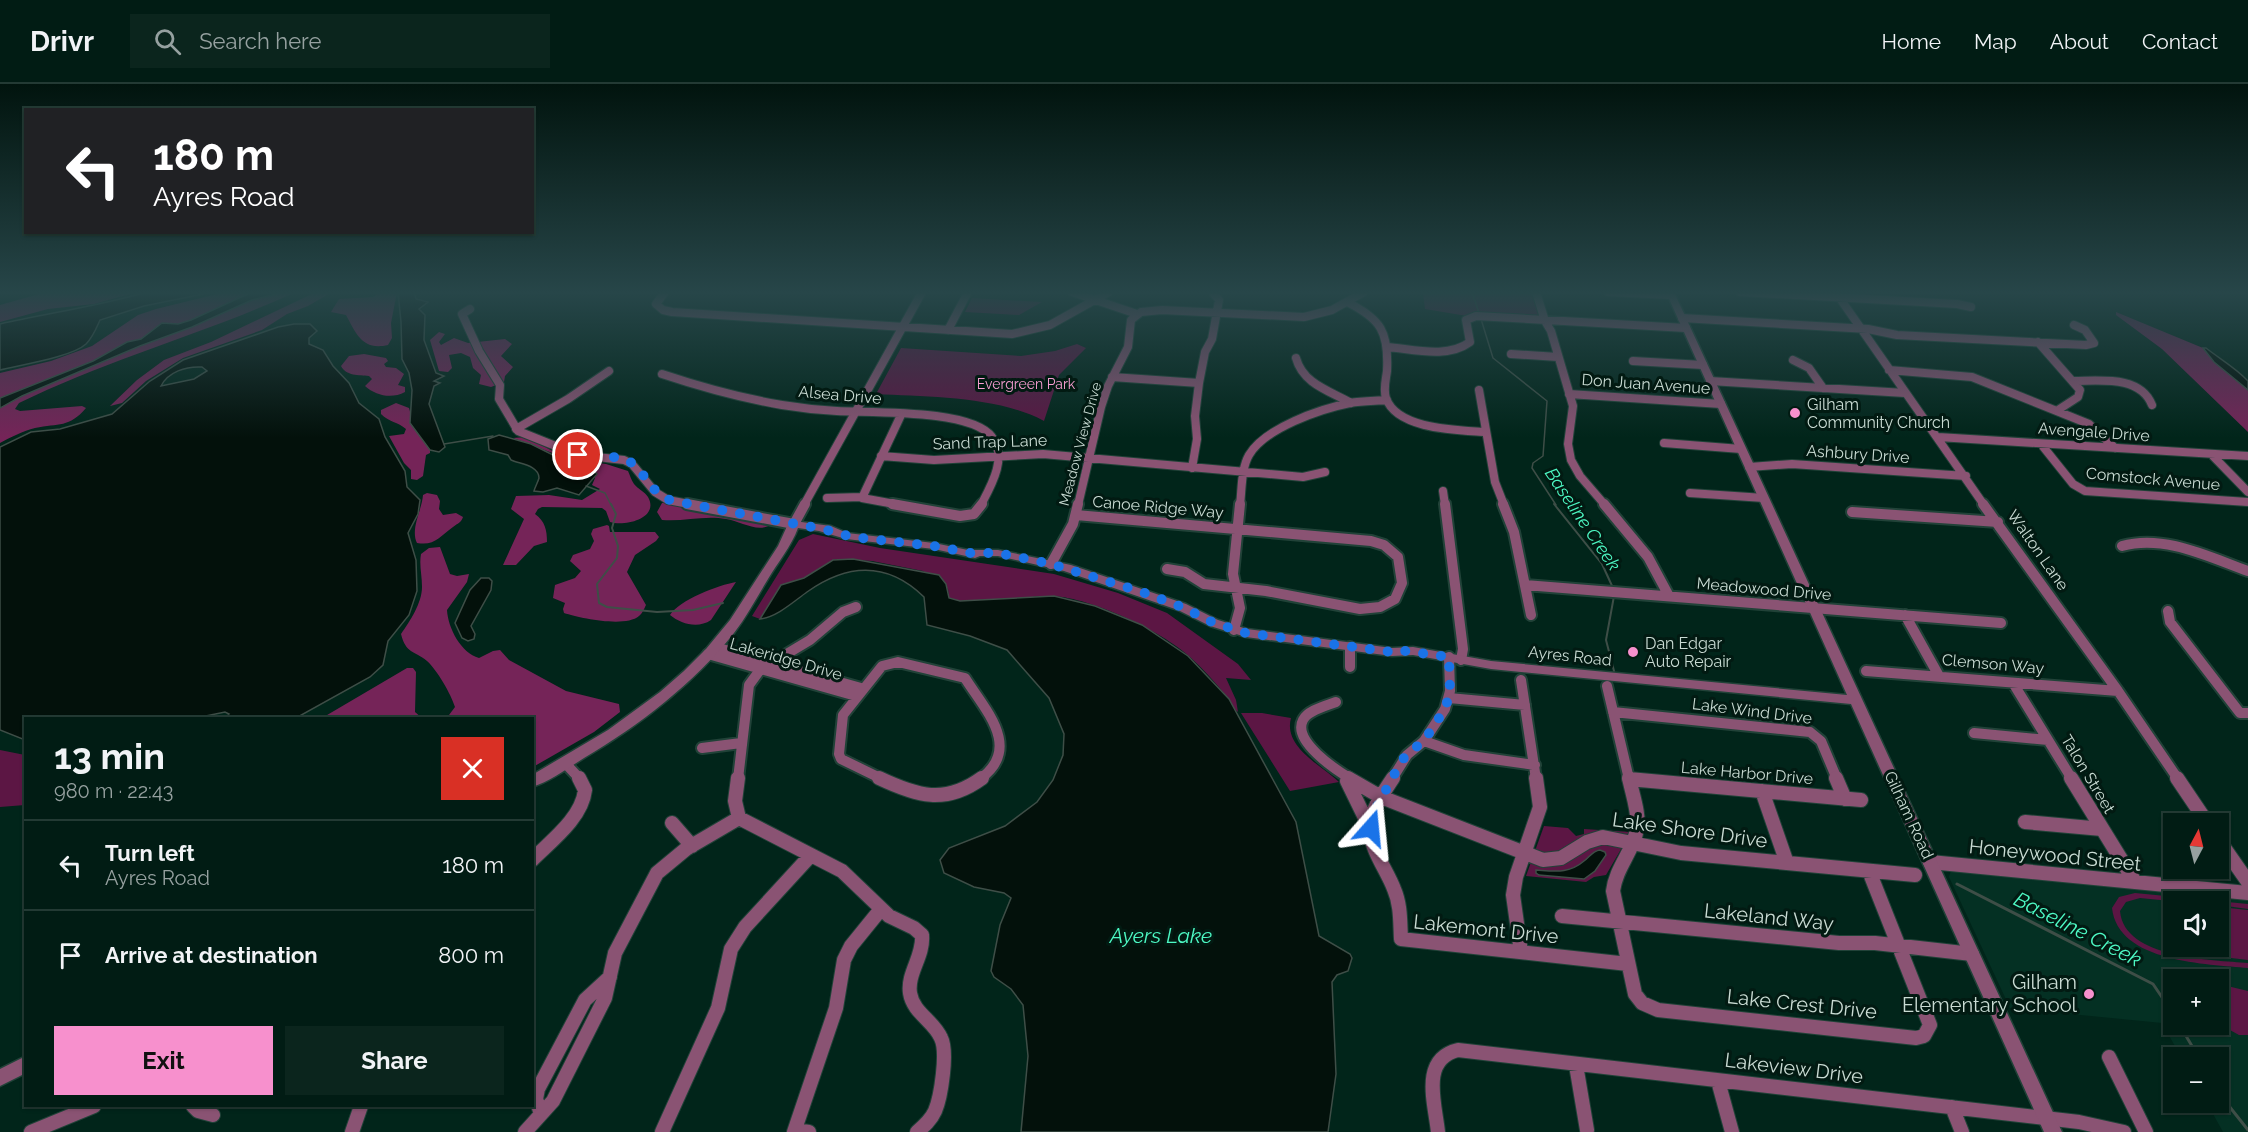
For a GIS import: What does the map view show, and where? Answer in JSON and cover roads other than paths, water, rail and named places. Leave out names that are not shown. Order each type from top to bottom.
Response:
[{"type":"street","points":[[473,341],[477,352],[484,357],[487,367],[500,385],[499,399],[516,429],[568,399],[609,371]]},
{"type":"street","points":[[534,781],[566,764],[661,698],[711,651],[736,620],[786,545],[794,524],[895,341]]},
{"type":"street","name":"Meadow View Drive","points":[[1051,564],[1069,533],[1076,515],[1101,407],[1129,341]]},
{"type":"street","points":[[1192,468],[1197,439],[1195,416],[1199,383],[1205,352],[1211,341]]},
{"type":"street","points":[[1385,341],[1387,347],[1385,389],[1387,400],[1393,408],[1418,423],[1434,427],[1486,432]]},
{"type":"street","points":[[1387,347],[1445,351],[1462,348],[1470,341]]},
{"type":"street","points":[[1554,341],[1573,407],[1567,432],[1567,446],[1571,460],[1584,481],[1650,557],[1669,596]]},
{"type":"street","name":"Gilham Road","points":[[1692,341],[2050,1125]]},
{"type":"street","name":"Walton Lane","points":[[1869,341],[2118,691],[2201,813]]},
{"type":"street","points":[[2016,341],[2086,345],[2094,343],[2093,341]]},
{"type":"street","points":[[2038,342],[2080,390],[2080,395],[2058,410]]},
{"type":"street","points":[[1511,354],[1558,357]]},
{"type":"street","points":[[1296,358],[1298,367],[1306,378],[1351,403]]},
{"type":"street","points":[[1793,360],[1809,368],[1822,388]]},
{"type":"street","points":[[1633,361],[1703,365]]},
{"type":"street","points":[[1889,370],[1967,375],[2058,410],[2095,427],[2115,448]]},
{"type":"street","name":"Alsea Drive","points":[[663,374],[692,384],[789,405],[950,419],[977,426],[993,437],[999,456]]},
{"type":"street","points":[[1112,377],[1199,383]]},
{"type":"street","points":[[1710,381],[1905,393]]},
{"type":"street","points":[[2073,381],[2133,385],[2150,398],[2152,405]]},
{"type":"street","points":[[1479,390],[1495,482],[1514,532],[1531,615]]},
{"type":"street","name":"Don Juan Avenue","points":[[1569,394],[1721,404]]},
{"type":"street","points":[[1234,630],[1240,608],[1233,574],[1243,473],[1248,455],[1264,438],[1329,409],[1351,403],[1387,400]]},
{"type":"street","points":[[862,497],[901,416]]},
{"type":"street","name":"Ayres Road","points":[[516,429],[578,455],[624,460],[632,464],[655,492],[668,500],[823,529],[846,536],[876,538],[994,558],[1016,558],[1051,564],[1120,585],[1175,606],[1178,611],[1197,619],[1234,630],[1392,652],[1397,656],[1425,654],[1489,665],[1856,700]]},
{"type":"street","name":"Avengale Drive","points":[[1938,437],[2248,456]]},
{"type":"street","points":[[1664,443],[1741,449]]},
{"type":"street","name":"Comstock Avenue","points":[[2041,444],[2073,484],[2085,491],[2248,502]]},
{"type":"street","name":"Sand Trap Lane","points":[[881,456],[939,460],[1038,454],[1303,477],[1325,472]]},
{"type":"street","points":[[2211,454],[2248,492]]},
{"type":"street","points":[[827,498],[862,497],[865,500],[960,516],[970,515],[977,511],[998,472],[999,456]]},
{"type":"street","name":"Ashbury Drive","points":[[1749,467],[1792,464],[1966,476]]},
{"type":"street","points":[[1371,828],[1374,812],[1381,796],[1407,754],[1424,741],[1441,717],[1449,698],[1455,658],[1463,649],[1443,491]]},
{"type":"street","points":[[1690,493],[1764,498]]},
{"type":"street","points":[[1852,512],[1998,522]]},
{"type":"street","name":"Canoe Ridge Way","points":[[1076,515],[1376,542],[1398,557],[1401,590],[1398,597],[1390,604],[1367,608],[1321,604],[1275,592],[1235,589]]},
{"type":"street","points":[[2122,546],[2136,542],[2166,545],[2248,572]]},
{"type":"street","points":[[1167,569],[1185,572],[1209,585],[1235,589]]},
{"type":"street","name":"Meadowood Drive","points":[[1525,585],[2001,623]]},
{"type":"street","points":[[739,818],[735,795],[749,685],[766,667],[810,640],[840,614],[856,607]]},
{"type":"street","points":[[2168,611],[2170,622],[2240,713],[2248,713]]},
{"type":"street","points":[[1905,615],[1939,676]]},
{"type":"street","points":[[1350,647],[1350,667]]},
{"type":"street","name":"Lakeridge Drive","points":[[711,651],[859,692]]},
{"type":"street","points":[[898,662],[962,676],[968,681],[999,732],[1001,743],[997,759],[978,782],[962,790],[939,796],[908,792],[841,759],[839,754],[841,720],[859,692],[878,669],[898,662]]},
{"type":"street","name":"Clemson Way","points":[[1866,671],[2118,691]]},
{"type":"street","points":[[1521,680],[1540,807],[1514,892],[1521,952]]},
{"type":"street","name":"Talon Street","points":[[2013,683],[2134,882]]},
{"type":"street","points":[[1607,686],[1638,827],[1633,843],[1614,880],[1613,891],[1628,964]]},
{"type":"street","points":[[1449,698],[1525,705]]},
{"type":"street","name":"Lake Shore Drive","points":[[1336,702],[1310,714],[1303,719],[1299,728],[1302,738],[1344,775],[1359,786],[1381,796],[1526,855],[1543,860],[1559,860],[1593,839],[1603,837],[1682,853],[1915,875]]},
{"type":"street","name":"Lake Wind Drive","points":[[1613,712],[1810,732],[1821,741],[1845,799]]},
{"type":"street","points":[[1974,733],[2048,740]]},
{"type":"street","points":[[1424,741],[1439,749],[1473,759],[1535,765]]},
{"type":"street","points":[[702,747],[741,744]]},
{"type":"street","points":[[534,858],[575,813],[585,797],[584,784],[566,764]]},
{"type":"street","points":[[1344,775],[1371,828]]},
{"type":"street","name":"Lake Harbor Drive","points":[[1629,779],[1861,800]]},
{"type":"street","points":[[1762,791],[1787,863]]},
{"type":"street","points":[[525,1132],[553,1101],[607,993],[615,953],[654,877],[667,863],[739,818]]},
{"type":"street","points":[[739,818],[847,874],[892,918],[914,928],[922,935],[923,944],[911,982],[910,993],[915,1005],[944,1044],[937,1104],[930,1119],[917,1132]]},
{"type":"street","points":[[672,822],[692,846]]},
{"type":"street","points":[[2025,822],[2102,829]]},
{"type":"street","name":"Lakemont Drive","points":[[1371,828],[1373,843],[1395,890],[1400,911],[1401,939],[1628,964]]},
{"type":"street","points":[[662,1132],[674,1110],[718,1008],[731,949],[746,927],[811,855]]},
{"type":"street","points":[[2229,855],[2248,882]]},
{"type":"street","name":"Honeywood Street","points":[[1930,862],[2248,893]]},
{"type":"street","name":"Lake Crest Drive","points":[[1628,964],[1635,994],[1642,1003],[1658,1010],[1916,1038],[1924,1036],[1930,1025],[1869,871]]},
{"type":"street","points":[[799,1131],[836,1008],[844,960],[851,946],[881,909]]},
{"type":"street","name":"Lakeland Way","points":[[1562,915],[1839,944],[1900,946],[1972,954]]},
{"type":"street","name":"Lakeview Drive","points":[[1438,1132],[1433,1068],[1438,1057],[1458,1050],[1952,1107],[2050,1125],[2094,1124],[2124,1132]]},
{"type":"street","points":[[2109,1057],[2146,1132]]},
{"type":"street","points":[[0,1078],[24,1065]]},
{"type":"street","points":[[1576,1065],[1587,1130]]},
{"type":"street","points":[[1718,1081],[1732,1132]]},
{"type":"street","points":[[31,1132],[92,1107]]},
{"type":"street","points":[[194,1107],[198,1111],[213,1115]]},
{"type":"street","points":[[352,1132],[362,1107]]},
{"type":"street","points":[[1952,1107],[1962,1132]]},
{"type":"water","points":[[0,341],[89,341],[79,349],[58,357],[0,370]]},
{"type":"water","points":[[154,341],[22,396],[0,408],[0,398],[93,361],[127,342]]},
{"type":"water","points":[[238,341],[309,341],[309,344],[323,350],[333,366],[349,383],[359,403],[379,419],[385,437],[405,471],[407,487],[420,500],[418,514],[408,533],[416,560],[417,591],[409,615],[388,641],[383,665],[370,677],[298,717],[226,717],[229,714],[225,712],[201,717],[24,717],[24,740],[0,730],[0,447],[31,432],[60,429],[112,414],[150,381],[183,360]],"holes":[[[202,367],[207,371],[194,379],[161,386],[168,377],[184,369]]]},
{"type":"water","points":[[402,341],[424,341],[436,373],[444,376],[434,381],[440,383],[434,386],[429,404],[445,447],[439,452],[430,450],[410,423],[412,390],[409,373],[402,359]]},
{"type":"water","points":[[2203,348],[2243,376],[2248,381],[2248,390],[2214,362]]},
{"type":"water","points":[[499,435],[531,444],[573,465],[593,470],[597,474],[579,495],[557,488],[543,492],[534,491],[539,478],[536,470],[511,460],[508,455],[489,450],[488,439]]},
{"type":"water","name":"Ayers Lake","points":[[853,559],[939,575],[946,584],[949,598],[960,601],[1054,596],[1095,606],[1142,625],[1188,656],[1229,699],[1296,822],[1319,936],[1350,954],[1352,958],[1348,971],[1337,975],[1332,982],[1336,1074],[1328,1132],[1021,1132],[1028,1056],[1023,1005],[1011,989],[994,977],[991,971],[1000,925],[1011,898],[1004,893],[974,887],[944,873],[940,860],[949,848],[1005,826],[1037,802],[1053,780],[1063,755],[1064,734],[1049,698],[1007,650],[970,636],[927,625],[924,597],[896,577],[867,570],[838,576],[822,582],[779,612],[760,619],[781,585],[804,578],[833,560]]},
{"type":"water","points":[[481,578],[489,578],[492,581],[491,590],[471,626],[475,634],[474,639],[468,641],[462,638],[455,623],[470,590]]},
{"type":"water","points":[[1600,850],[1606,855],[1595,871],[1584,879],[1536,873],[1536,870],[1561,871],[1573,868]]},
{"type":"waterway","name":"Baseline Creek","points":[[1488,341],[1493,358],[1547,401],[1543,456],[1533,463],[1532,468],[1556,505]]},
{"type":"waterway","points":[[444,444],[493,436]]},
{"type":"waterway","points":[[586,486],[605,493],[611,505]]},
{"type":"waterway","points":[[611,504],[616,514],[612,528],[618,546],[617,558],[597,584],[599,603],[607,607],[657,612],[693,610],[723,603]]},
{"type":"waterway","name":"Baseline Creek","points":[[1554,504],[1602,564],[1613,588]]},
{"type":"waterway","name":"Baseline Creek","points":[[1614,596],[1606,640],[1614,671]]},
{"type":"waterway","name":"Baseline Creek","points":[[1957,884],[2153,984],[2163,999]]},
{"type":"waterway","name":"Baseline Creek","points":[[2185,1035],[2193,1047]]},
{"type":"waterway","name":"Baseline Creek","points":[[2229,1106],[2248,1130]]},
{"type":"place","name":"Gilham Community Church","points":[[1795,413]]},
{"type":"place","name":"Dan Edgar Auto Repair","points":[[1633,652]]},
{"type":"place","name":"Gilham Elementary School","points":[[2089,994]]},
{"type":"park label","name":"Evergreen Park","points":[[1026,384]]}]
